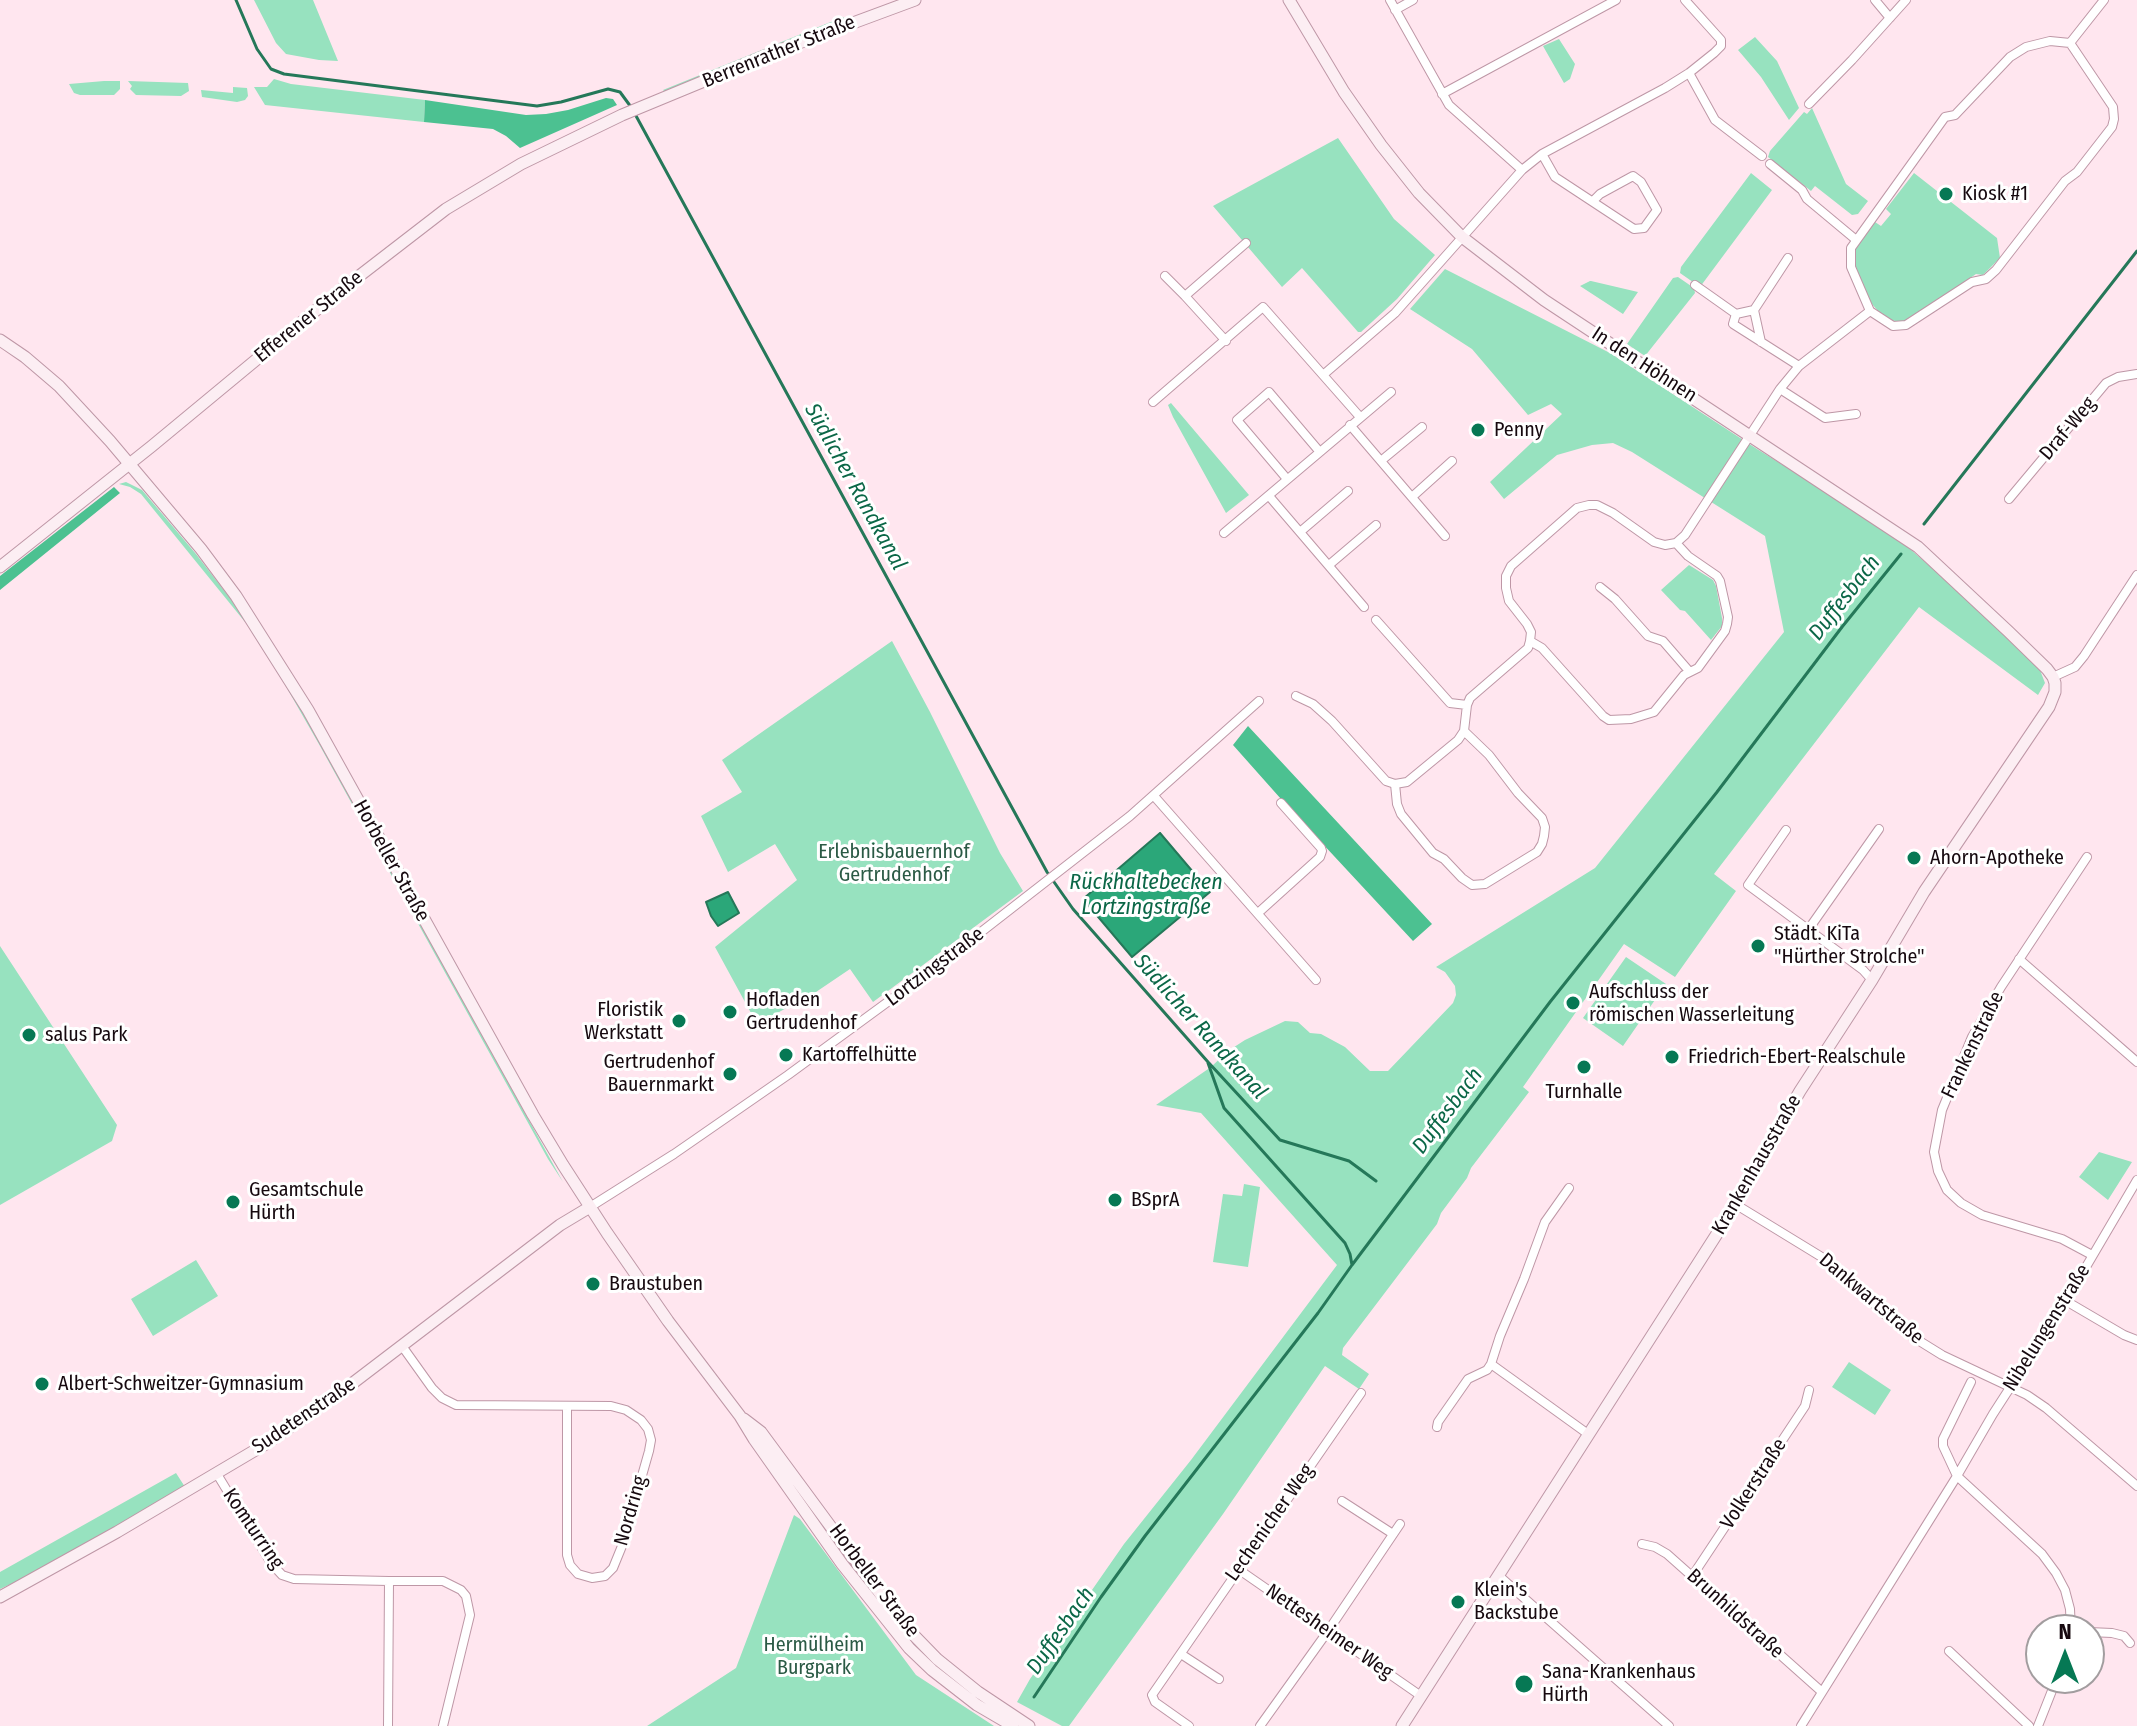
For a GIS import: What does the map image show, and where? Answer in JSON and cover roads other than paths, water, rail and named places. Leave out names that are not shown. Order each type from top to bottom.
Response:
[{"type":"street","name":"Berrenrather Straße","points":[[644,107],[772,53],[915,0]]},
{"type":"street","name":"In den Höhnen","points":[[1289,0],[1344,92],[1381,145],[1419,193],[1462,237],[1544,300],[1918,547],[1969,592],[2053,677]]},
{"type":"street","points":[[1390,0],[1449,105],[1522,170]]},
{"type":"street","points":[[1395,10],[1413,0]]},
{"type":"street","points":[[1442,94],[1616,0]]},
{"type":"street","points":[[1323,375],[1395,313],[1522,170],[1542,154],[1689,73],[1721,46],[1721,40],[1685,0]]},
{"type":"street","points":[[1875,0],[1890,18]]},
{"type":"street","points":[[1809,104],[1906,0]]},
{"type":"street","points":[[2070,43],[2104,0]]},
{"type":"street","points":[[2050,41],[2070,43],[2113,107],[2112,127],[1986,279],[1972,282],[1906,325],[1893,326],[1870,311],[1851,267],[1851,248],[1916,155],[1945,117],[1955,115],[2010,57],[2026,47],[2050,41]]},
{"type":"street","points":[[1689,73],[1715,120],[1762,156]]},
{"type":"street","name":"Efferener Straße","points":[[0,567],[332,297],[446,209],[521,164],[644,107]]},
{"type":"street","points":[[1542,154],[1555,177],[1634,229],[1644,228],[1657,210],[1641,182],[1633,176],[1593,201]]},
{"type":"street","points":[[1770,164],[1855,239]]},
{"type":"street","points":[[1185,296],[1246,243]]},
{"type":"street","points":[[1695,285],[1736,314],[1754,310],[1788,258]]},
{"type":"street","points":[[1165,276],[1226,341]]},
{"type":"street","points":[[1153,402],[1263,307],[1360,417]]},
{"type":"street","points":[[1754,310],[1761,342]]},
{"type":"street","points":[[1296,696],[1313,704],[1332,721],[1386,781],[1395,784],[1407,782],[1458,740],[1464,731],[1470,698],[1528,648],[1531,632],[1509,601],[1506,588],[1506,576],[1511,566],[1577,508],[1589,505],[1597,505],[1613,513],[1654,542],[1665,545],[1676,543],[1685,535],[1780,389],[1799,366],[1870,311]]},
{"type":"street","points":[[1736,314],[1733,324],[1799,366]]},
{"type":"street","name":"Horbeller Straße","points":[[0,340],[59,386],[130,464],[201,549],[257,626],[308,710],[533,1115],[590,1207],[842,1564],[909,1648],[932,1670],[977,1705],[1013,1726]]},
{"type":"street","name":"Draf-Weg","points":[[2009,499],[2106,383],[2118,377],[2137,374]]},
{"type":"street","points":[[1780,389],[1825,418],[1856,414]]},
{"type":"street","points":[[1287,479],[1237,420],[1269,392],[1319,451]]},
{"type":"street","points":[[1224,533],[1391,392]]},
{"type":"street","points":[[1350,425],[1445,536]]},
{"type":"street","points":[[1382,460],[1422,427]]},
{"type":"street","points":[[1412,497],[1452,461]]},
{"type":"street","points":[[1300,532],[1348,491]]},
{"type":"street","points":[[1269,496],[1364,607]]},
{"type":"street","points":[[1329,565],[1376,525]]},
{"type":"street","points":[[1530,641],[1542,648],[1609,720],[1631,719],[1654,712],[1684,675],[1698,668],[1725,631],[1728,617],[1717,576],[1688,556],[1676,543]]},
{"type":"street","points":[[2053,677],[2075,667],[2137,575]]},
{"type":"street","points":[[1600,587],[1648,636],[1663,641],[1689,671]]},
{"type":"street","points":[[1376,620],[1450,703],[1467,705]]},
{"type":"street","name":"Krankenhausstraße","points":[[1402,1726],[1641,1355],[1924,892],[2049,707],[2055,692],[2053,677]]},
{"type":"street","name":"Lortzingstraße","points":[[590,1207],[674,1154],[788,1075],[949,957],[1154,796],[1259,701]]},
{"type":"street","points":[[1395,784],[1401,814],[1433,853],[1472,885],[1485,884],[1537,852],[1544,836],[1542,818],[1489,755],[1464,731]]},
{"type":"street","points":[[1154,796],[1316,980]]},
{"type":"street","points":[[1258,913],[1320,857],[1322,851],[1281,803]]},
{"type":"street","points":[[1808,930],[1879,829]]},
{"type":"street","points":[[1786,830],[1748,885],[1863,970],[1872,980]]},
{"type":"street","name":"Frankenstraße","points":[[2087,857],[2001,987],[1972,1037],[1942,1110],[1934,1152],[1947,1190],[1961,1203],[1982,1215],[2062,1239],[2092,1255]]},
{"type":"street","points":[[2019,959],[2137,1062]]},
{"type":"street","name":"Nibelungenstraße","points":[[1801,1726],[2066,1301],[2137,1180]]},
{"type":"street","points":[[1437,1427],[1468,1379],[1487,1370],[1491,1364],[1545,1222],[1569,1188]]},
{"type":"street","name":"Dankwartstraße","points":[[1735,1204],[1820,1256],[1913,1337],[1942,1355],[2027,1395],[2046,1408],[2137,1486]]},
{"type":"street","name":"Sudetenstraße","points":[[0,1597],[217,1474],[345,1389],[560,1225],[590,1207]]},
{"type":"street","points":[[2066,1301],[2137,1340]]},
{"type":"street","name":"Nordring","points":[[402,1346],[432,1388],[456,1405],[611,1406],[626,1410],[641,1420],[651,1440],[622,1546],[613,1568],[605,1576],[592,1578],[578,1574],[570,1565],[567,1555],[567,1406]]},
{"type":"street","points":[[1491,1364],[1588,1434]]},
{"type":"street","name":"Nibelungenstraße","points":[[1957,1476],[1943,1446],[1943,1439],[1971,1382]]},
{"type":"street","name":"Volkerstraße","points":[[1693,1575],[1805,1406],[1809,1390]]},
{"type":"street","name":"Lechenicher Weg","points":[[1189,1726],[1155,1702],[1152,1695],[1361,1393]]},
{"type":"street","name":"Horbeller Straße","points":[[740,1416],[761,1432],[901,1622],[937,1659],[978,1692],[1029,1726]]},
{"type":"street","name":"Komturring","points":[[217,1474],[271,1563],[282,1575],[294,1579],[443,1581],[461,1590],[466,1596],[469,1625],[443,1726]]},
{"type":"street","points":[[1957,1476],[2042,1554],[2065,1590],[2070,1614]]},
{"type":"street","points":[[1342,1501],[1393,1534]]},
{"type":"street","points":[[1260,1726],[1400,1524]]},
{"type":"street","name":"Brunhildstraße","points":[[1642,1544],[1667,1554],[1693,1575],[1822,1692]]},
{"type":"street","name":"Nettesheimer Weg","points":[[1238,1569],[1421,1696]]},
{"type":"street","points":[[1498,1575],[1669,1726]]},
{"type":"street","points":[[388,1726],[389,1581]]},
{"type":"street","points":[[2105,1633],[2124,1636],[2130,1643]]},
{"type":"street","points":[[1949,1651],[2029,1726]]},
{"type":"street","points":[[1181,1654],[1219,1679]]},
{"type":"street","points":[[2038,1726],[2051,1694]]},
{"type":"water","name":"Rückhaltebecken Lortzingstraße","points":[[1160,833],[1210,892],[1132,957],[1083,899]]},
{"type":"water","points":[[728,892],[739,913],[718,926],[706,902]]},
{"type":"waterway","name":"Südlicher Randkanal","points":[[236,0],[257,49],[271,69],[284,74],[537,106],[608,89],[620,92],[631,107]]},
{"type":"waterway","name":"Südlicher Randkanal","points":[[635,114],[1047,872],[1073,909],[1280,1140],[1349,1161],[1376,1181]]},
{"type":"waterway","name":"Duffesbach","points":[[1924,524],[2137,251]]},
{"type":"waterway","name":"Duffesbach","points":[[1034,1697],[1145,1536],[1318,1313],[1550,1002],[1901,554]]},
{"type":"waterway","points":[[1208,1063],[1224,1108],[1345,1243],[1352,1265]]},
{"type":"place","name":"Kiosk #1","points":[[1946,194]]},
{"type":"place","name":"Penny","points":[[1478,430]]},
{"type":"place","name":"Ahorn-Apotheke","points":[[1914,858]]},
{"type":"place","name":"Städt. KiTa \"Hürther Strolche\"","points":[[1758,946]]},
{"type":"place","name":"Aufschluss der römischen Wasserleitung","points":[[1573,1003]]},
{"type":"place","name":"Hofladen Gertrudenhof","points":[[730,1012]]},
{"type":"place","name":"Floristik Werkstatt","points":[[679,1021]]},
{"type":"place","name":"salus Park","points":[[29,1035]]},
{"type":"place","name":"Kartoffelhütte","points":[[786,1055]]},
{"type":"place","name":"Friedrich-Ebert-Realschule","points":[[1672,1057]]},
{"type":"place","name":"Turnhalle","points":[[1584,1067]]},
{"type":"place","name":"Gertrudenhof Bauernmarkt","points":[[730,1074]]},
{"type":"place","name":"BSprA","points":[[1115,1200]]},
{"type":"place","name":"Gesamtschule Hürth","points":[[233,1202]]},
{"type":"place","name":"Braustuben","points":[[593,1284]]},
{"type":"place","name":"Albert-Schweitzer-Gymnasium","points":[[42,1384]]},
{"type":"place","name":"Klein's Backstube","points":[[1458,1602]]},
{"type":"place","name":"Sana-Krankenhaus Hürth","points":[[1524,1684]]},
{"type":"park label","name":"Erlebnisbauernhof Gertrudenhof","points":[[894,864]]},
{"type":"park label","name":"Hermülheim Burgpark","points":[[814,1656]]}]
